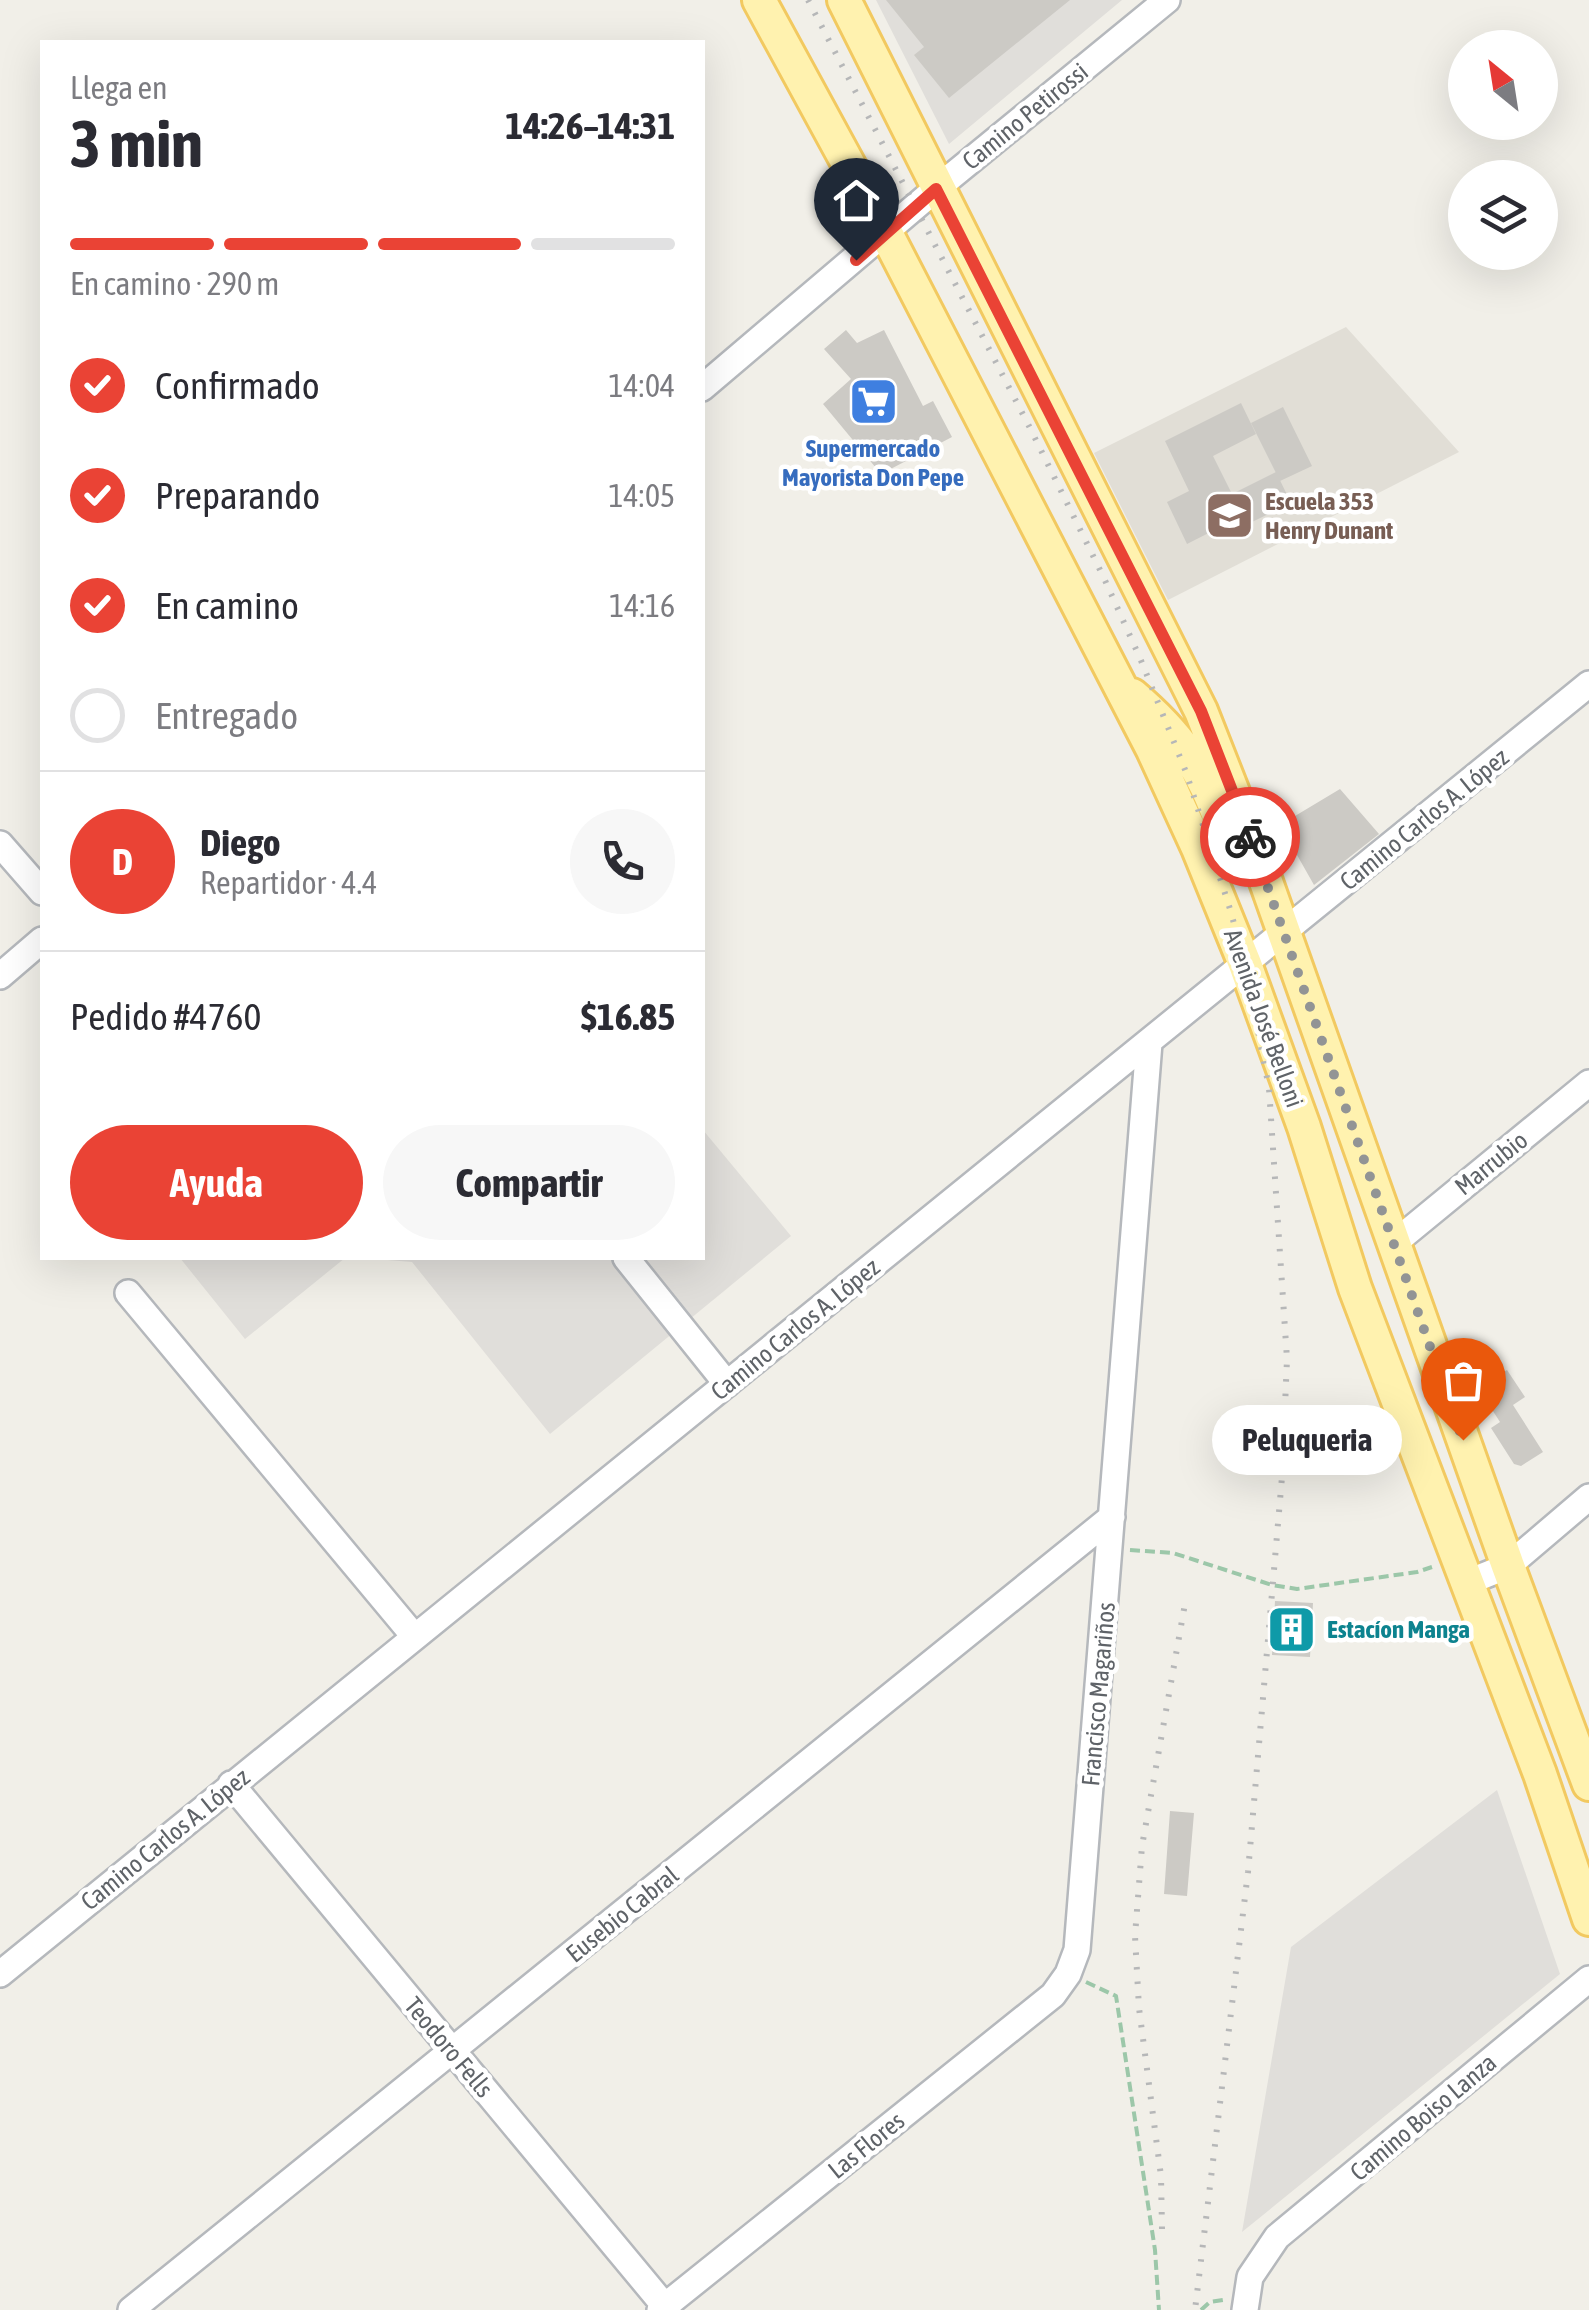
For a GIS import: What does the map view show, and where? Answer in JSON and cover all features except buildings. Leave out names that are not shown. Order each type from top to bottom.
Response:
[{"type":"main road","name":"Avenida José Belloni","points":[[758,0],[887,234],[1198,848],[1245,964],[1356,1288],[1540,1774],[1589,1919]]},
{"type":"main road","name":"Avenida José Belloni","points":[[844,0],[1201,711],[1589,1784]]},
{"type":"main road","points":[[1116,681],[1167,725],[1191,758],[1217,812],[1248,899],[1262,919],[1283,934]]},
{"type":"main road","points":[[1245,964],[1274,968],[1284,978],[1325,1098],[1332,1112],[1355,1132]]},
{"type":"main road","points":[[1540,1774],[1568,1803],[1589,1863]]},
{"type":"street","name":"Camino Petirossi","points":[[705,386],[1166,0]]},
{"type":"street","name":"Camino Carlos A. López","points":[[0,1974],[1589,684]]},
{"type":"street","points":[[0,844],[40,890]]},
{"type":"street","points":[[0,976],[40,942]]},
{"type":"street","name":"Francisco Magariños","points":[[1068,1974],[1076,1950],[1148,1043]]},
{"type":"street","name":"Marrubio","points":[[1393,1244],[1589,1083]]},
{"type":"street","points":[[628,1260],[727,1384]]},
{"type":"street","points":[[128,1293],[414,1636]]},
{"type":"street","points":[[1468,1582],[1508,1566],[1589,1497]]},
{"type":"street","name":"Eusebio Cabral","points":[[131,2310],[1112,1517]]},
{"type":"street","name":"Teodoro Fells","points":[[231,1784],[664,2308]]},
{"type":"street","name":"Las Flores","points":[[664,2308],[1053,1995],[1068,1974]]},
{"type":"street","name":"Camino Boiso Lanza","points":[[1245,2310],[1250,2276],[1277,2237],[1589,1978]]},
{"type":"path","points":[[1110,1549],[1173,1553],[1272,1585],[1297,1588],[1418,1572]]},
{"type":"path","points":[[1068,1974],[1116,1996],[1155,2250],[1159,2310]]},
{"type":"shaded area","points":[[876,0],[1122,0],[949,144]]},
{"type":"shaded area","name":"Escuela 353 Henry Dunant","points":[[1346,327],[1459,452],[1168,600],[1094,453]]},
{"type":"shaded area","points":[[705,1132],[791,1236],[550,1434],[412,1262],[388,1260],[705,1260]]},
{"type":"shaded area","points":[[182,1260],[343,1260],[245,1339]]},
{"type":"shaded area","points":[[1497,1790],[1560,1974],[1242,2232],[1291,1947]]},
{"type":"railway","points":[[808,0],[1030,428],[1140,658],[1186,772],[1230,909],[1269,1088],[1287,1359],[1282,1477],[1248,1872],[1195,2310]]},
{"type":"railway","points":[[1162,2229],[1161,2176],[1139,2008],[1135,1936],[1142,1846],[1186,1598]]},
{"type":"way so far","points":[[1250,837],[1463,1440]]},
{"type":"place","name":"Supermercado Mayorista Don Pepe","points":[[873,402]]},
{"type":"place","name":"Escuela 353 Henry Dunant","points":[[1230,515]]},
{"type":"place","name":"Peluqueria","points":[[1463,1440]]},
{"type":"place","name":"Estacíon Manga","points":[[1292,1629]]},
{"type":"route","points":[[856,260],[936,189],[1201,711],[1250,837]]}]
